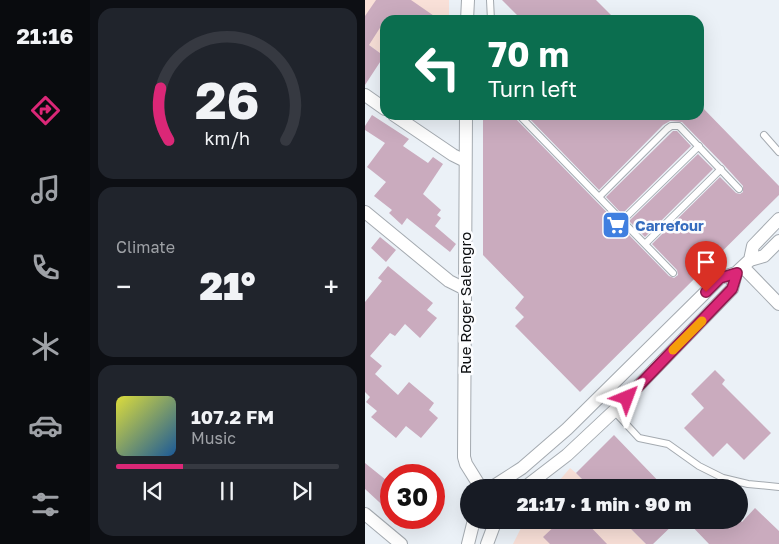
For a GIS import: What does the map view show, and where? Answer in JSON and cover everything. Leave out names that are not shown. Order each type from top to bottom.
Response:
[{"type":"street","points":[[467,15],[468,0]]},
{"type":"street","points":[[365,95],[380,106]]},
{"type":"street","points":[[401,120],[465,161]]},
{"type":"street","name":"Rue Roger Salengro","points":[[466,120],[465,458],[466,464],[475,479]]},
{"type":"street","points":[[365,212],[449,281],[465,289]]},
{"type":"street","points":[[536,479],[567,455],[614,411],[732,289],[753,246],[779,219]]},
{"type":"street","points":[[506,479],[522,468],[567,429],[720,278],[764,256],[779,242]]},
{"type":"street","points":[[743,267],[779,304]]},
{"type":"street","points":[[365,514],[401,544]]},
{"type":"street","points":[[468,544],[472,529]]},
{"type":"street","points":[[487,544],[493,529]]},
{"type":"lane","points":[[490,0],[491,15]]},
{"type":"lane","points":[[524,120],[673,273]]},
{"type":"lane","points":[[599,197],[671,126],[679,126],[739,188]]},
{"type":"lane","points":[[764,135],[779,152]]},
{"type":"lane","points":[[623,221],[699,146]]},
{"type":"lane","points":[[645,244],[721,169]]},
{"type":"lane","points":[[614,411],[639,438],[668,444],[699,466],[723,478],[748,484],[779,487]]},
{"type":"shaded area","points":[[365,0],[449,0],[449,15],[380,15],[380,53],[365,42]]},
{"type":"shaded area","points":[[570,468],[582,479],[561,479]]},
{"type":"shaded area","points":[[520,529],[631,529],[646,544],[513,544]]},
{"type":"building","points":[[376,0],[411,0],[433,15],[380,15],[380,28],[369,45],[380,53],[380,62],[365,85],[365,16]]},
{"type":"building","points":[[502,0],[596,0],[611,15],[517,15]]},
{"type":"building","name":"Carrefour","points":[[704,109],[779,186],[779,195],[580,392],[515,326],[524,317],[515,308],[524,297],[483,255],[483,120],[517,120],[669,276],[674,278],[678,275],[677,270],[652,244],[720,177],[736,193],[740,194],[743,192],[743,186],[682,122],[670,121],[663,125],[599,190],[531,120],[704,120]]},
{"type":"building","points":[[372,115],[409,139],[403,146],[428,163],[433,157],[443,164],[423,194],[441,210],[437,215],[441,218],[435,226],[456,244],[450,252],[407,218],[402,225],[389,213],[392,210],[374,196],[386,182],[367,167],[385,143],[365,130],[365,126]]},
{"type":"building","points":[[673,131],[677,131],[691,146],[622,214],[606,197]]},
{"type":"building","points":[[698,154],[713,169],[645,237],[629,221]]},
{"type":"building","points":[[380,237],[396,250],[386,262],[371,248]]},
{"type":"building","points":[[388,266],[433,303],[427,310],[437,318],[420,338],[405,324],[395,336],[390,333],[370,356],[382,366],[375,374],[398,395],[409,382],[434,403],[429,410],[438,418],[421,438],[406,426],[396,438],[371,417],[377,411],[366,402],[370,397],[365,392],[365,302],[382,281],[378,278]]},
{"type":"building","points":[[715,370],[725,380],[722,384],[771,433],[744,460],[727,443],[713,457],[684,428],[704,408],[691,394]]},
{"type":"building","points":[[614,435],[656,479],[582,479],[576,473]]},
{"type":"building","points":[[365,463],[380,475],[380,503],[365,489]]},
{"type":"building","points":[[755,508],[779,531],[779,544],[709,544],[695,529],[748,529],[748,516]]},
{"type":"building","points":[[551,529],[593,529],[607,544],[550,544],[543,537]]},
{"type":"building","points":[[631,529],[669,529],[653,544],[646,544]]},
{"type":"slow traffic","points":[[673,350],[702,321]]},
{"type":"place","name":"Carrefour","points":[[616,225]]},
{"type":"route","points":[[627,398],[732,289],[737,273],[720,278],[706,292]]}]
